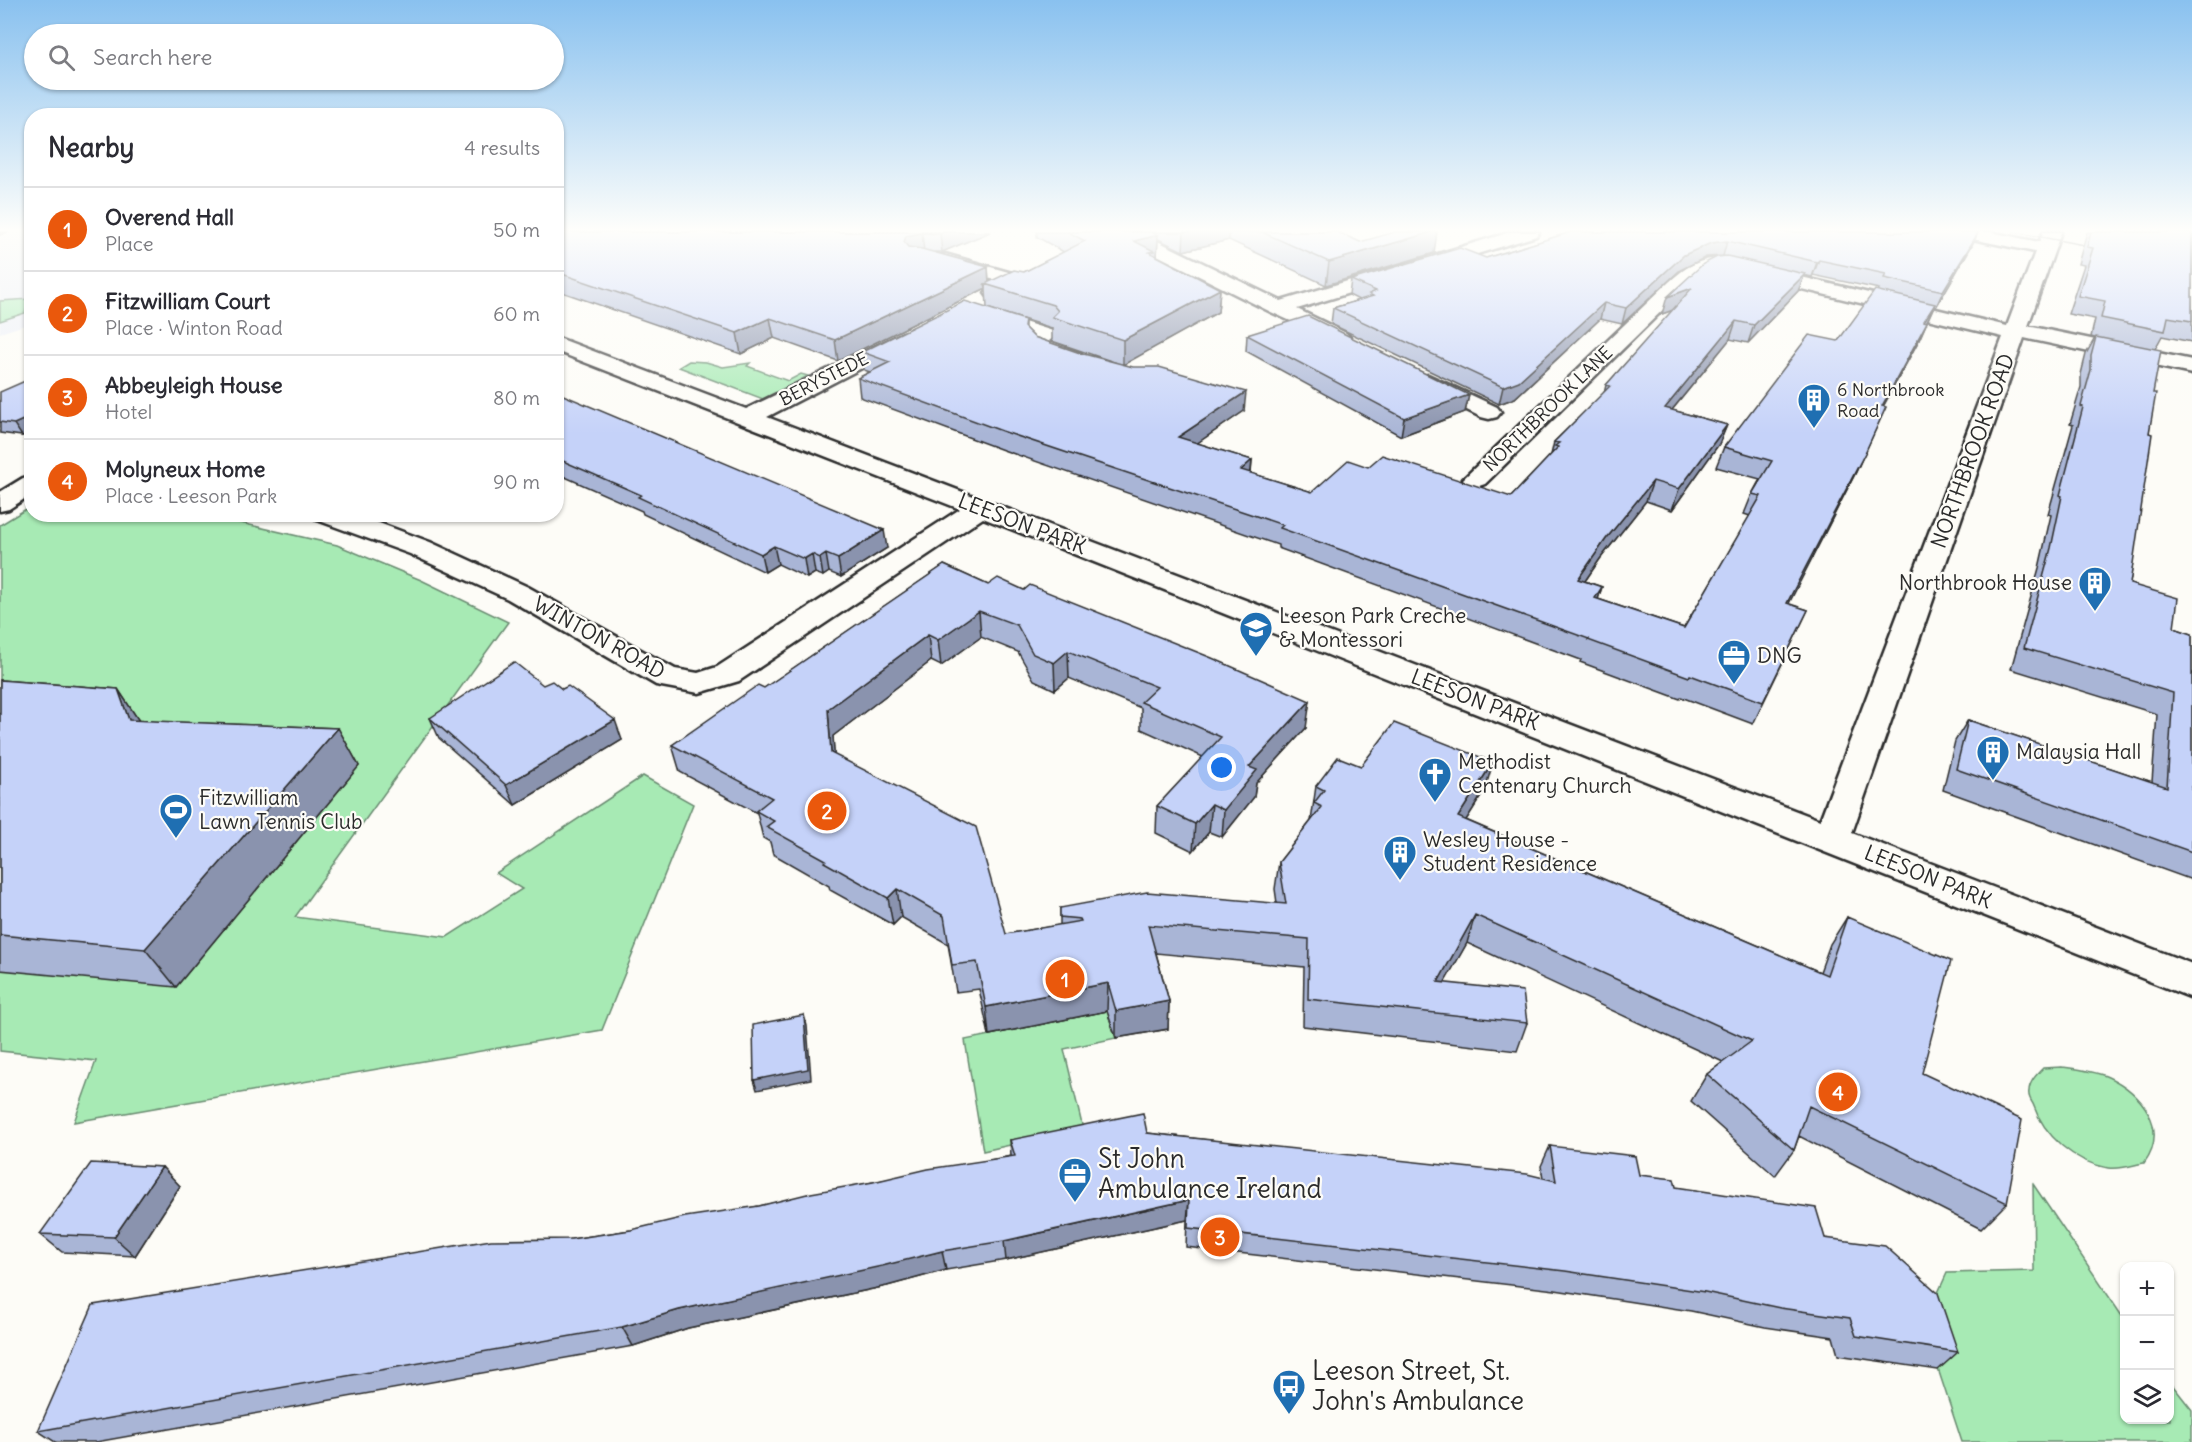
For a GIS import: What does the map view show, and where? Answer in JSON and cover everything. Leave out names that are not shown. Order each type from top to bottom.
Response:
[{"type":"street","points":[[983,299],[964,309],[1046,334],[1037,339],[1039,345],[1097,366]]},
{"type":"street","points":[[1260,299],[1360,348]]},
{"type":"street","points":[[1278,308],[1307,299]]},
{"type":"street","name":"NORTHBROOK LANE","points":[[1476,479],[1661,299]]},
{"type":"street","name":"NORTHBROOK LANE","points":[[1875,299],[2016,332],[2192,367]]},
{"type":"street","name":"NORTHBROOK ROAD","points":[[1831,839],[2028,299]]},
{"type":"street","name":"BERYSTEDE","points":[[748,417],[923,329]]},
{"type":"street","name":"LEESON PARK","points":[[564,346],[2192,981]]},
{"type":"street","points":[[1413,374],[1489,412]]},
{"type":"street","points":[[0,503],[24,488]]},
{"type":"street","name":"WINTON ROAD","points":[[351,522],[420,548],[518,593],[667,678],[699,683],[728,674],[980,508]]},
{"type":"shaded area","points":[[0,299],[24,299],[24,325],[0,333]]},
{"type":"green space","points":[[24,299],[24,313],[0,321],[0,301]]},
{"type":"green space","points":[[689,361],[706,362],[723,367],[750,363],[747,366],[788,381],[801,374],[808,376],[763,399],[679,367]]},
{"type":"green space","name":"Fitzwilliam Lawn Tennis Club","points":[[24,510],[24,522],[237,522],[337,545],[421,580],[508,622],[295,917],[447,937],[522,889],[496,873],[643,776],[693,804],[602,1030],[74,1122],[96,1061],[0,1051],[0,525]]},
{"type":"green space","points":[[1107,1011],[1116,1038],[1064,1049],[1083,1129],[983,1151],[965,1040]]},
{"type":"green space","points":[[2062,1067],[2108,1077],[2131,1092],[2141,1102],[2153,1124],[2154,1137],[2151,1150],[2144,1163],[2117,1168],[2095,1165],[2072,1154],[2053,1137],[2038,1116],[2029,1096],[2029,1088],[2043,1068]]},
{"type":"green space","points":[[2033,1184],[2120,1313],[2120,1424],[2174,1424],[2174,1387],[2192,1410],[2192,1442],[1962,1442],[1919,1311],[1936,1297],[1947,1273],[2034,1271]]},
{"type":"building","points":[[637,299],[920,299],[835,340],[770,318],[737,333]]},
{"type":"building","points":[[1035,299],[1200,299],[1123,340],[1052,317],[1058,311],[1053,305]]},
{"type":"building","points":[[1362,299],[1636,299],[1626,308],[1604,303],[1519,381],[1503,387],[1333,308]]},
{"type":"building","points":[[1682,299],[1780,299],[1754,325],[1736,321],[1665,408],[1727,425],[1679,489],[1653,481],[1606,539],[1578,579],[1602,587],[1595,598],[1684,628],[1761,496],[1752,494],[1772,461],[1724,447],[1809,335],[1838,341],[1868,299],[1915,299],[1935,304],[1924,321],[1927,322],[1882,406],[1886,407],[1865,453],[1787,603],[1808,610],[1763,702],[1280,528],[1283,525],[1002,431],[858,378],[890,362],[862,352],[965,301],[1025,320],[1024,327],[1034,337],[1080,353],[1133,367],[1159,367],[1246,392],[1178,437],[1252,460],[1241,470],[1312,492],[1348,460],[1368,467],[1382,455],[1511,497],[1558,447],[1555,446],[1559,443],[1554,442],[1610,386],[1606,385]]},
{"type":"building","points":[[2096,299],[2192,299],[2192,321],[2168,317],[2165,331],[2101,318],[2105,301]]},
{"type":"building","points":[[1308,316],[1469,395],[1404,418],[1247,335]]},
{"type":"building","points":[[2096,337],[2161,350],[2153,393],[2156,393],[2149,433],[2152,434],[2130,584],[2178,598],[2174,628],[2192,634],[2192,852],[1956,769],[1968,720],[2167,787],[2173,693],[2024,648],[2051,548],[2062,496],[2060,495],[2083,407],[2081,406],[2091,370],[2091,356]]},
{"type":"building","points":[[24,382],[24,420],[14,424],[0,422],[0,392]]},
{"type":"building","points":[[564,395],[884,530],[838,559],[826,554],[820,558],[812,554],[804,559],[774,546],[761,554],[638,497],[641,495],[564,461]]},
{"type":"building","points":[[944,565],[988,585],[998,578],[1024,590],[1030,585],[1212,658],[1310,701],[1249,767],[1257,770],[1224,810],[1212,804],[1195,824],[1157,806],[1221,737],[1141,702],[1157,687],[1068,651],[1054,663],[1033,654],[1017,625],[979,611],[938,640],[928,635],[828,709],[831,753],[976,827],[1006,934],[1081,921],[1060,917],[1060,908],[1147,892],[1286,904],[1279,862],[1322,807],[1314,803],[1324,790],[1316,786],[1338,757],[1361,766],[1394,723],[1493,762],[1458,817],[1827,975],[1847,917],[1951,961],[1922,1073],[2022,1120],[2007,1203],[1809,1106],[1794,1150],[1707,1074],[1752,1041],[1475,915],[1438,982],[1523,991],[1527,1023],[1308,999],[1309,939],[1148,925],[1169,1001],[1116,1011],[1108,983],[986,1007],[977,962],[952,965],[944,916],[897,889],[888,898],[766,827],[774,821],[756,811],[772,798],[672,745],[758,685],[764,688]]},
{"type":"building","points":[[514,662],[543,685],[552,681],[562,689],[568,686],[615,720],[506,785],[430,718]]},
{"type":"building","points":[[0,680],[118,689],[129,720],[338,728],[145,949],[0,935]]},
{"type":"building","points":[[804,1015],[808,1069],[754,1080],[753,1025]]},
{"type":"building","points":[[1143,1113],[1147,1133],[1527,1174],[1556,1181],[1550,1146],[1635,1156],[1639,1175],[1674,1179],[1676,1187],[1816,1208],[1825,1238],[1885,1246],[1938,1293],[1958,1352],[1856,1336],[1850,1318],[1780,1308],[1705,1292],[1565,1271],[1188,1228],[1189,1200],[1004,1241],[942,1251],[679,1310],[622,1327],[38,1431],[93,1305],[491,1240],[571,1239],[631,1230],[685,1217],[759,1206],[928,1169],[1015,1156],[1010,1140]]},
{"type":"building","points":[[91,1163],[162,1167],[114,1237],[40,1234]]},
{"type":"place","name":"6 Northbrook Road","points":[[1814,429]]},
{"type":"place","name":"Northbrook House","points":[[2095,612]]},
{"type":"place","name":"Leeson Park Creche & Montessori","points":[[1256,657]]},
{"type":"place","name":"DNG","points":[[1734,685]]},
{"type":"place","name":"Malaysia Hall","points":[[1993,781]]},
{"type":"place","name":"Methodist Centenary Church","points":[[1435,803]]},
{"type":"place","name":"Fitzwilliam Court","points":[[827,811]]},
{"type":"place","name":"Fitzwilliam Lawn Tennis Club","points":[[176,839]]},
{"type":"place","name":"Wesley House - Student Residence","points":[[1400,881]]},
{"type":"place","name":"Overend Hall","points":[[1065,979]]},
{"type":"place","name":"Molyneux Home","points":[[1838,1092]]},
{"type":"place","name":"St John Ambulance Ireland","points":[[1075,1203]]},
{"type":"place","name":"Abbeyleigh House","points":[[1220,1237]]},
{"type":"place","name":"Leeson Street, St. John's Ambulance","points":[[1289,1415]]}]
